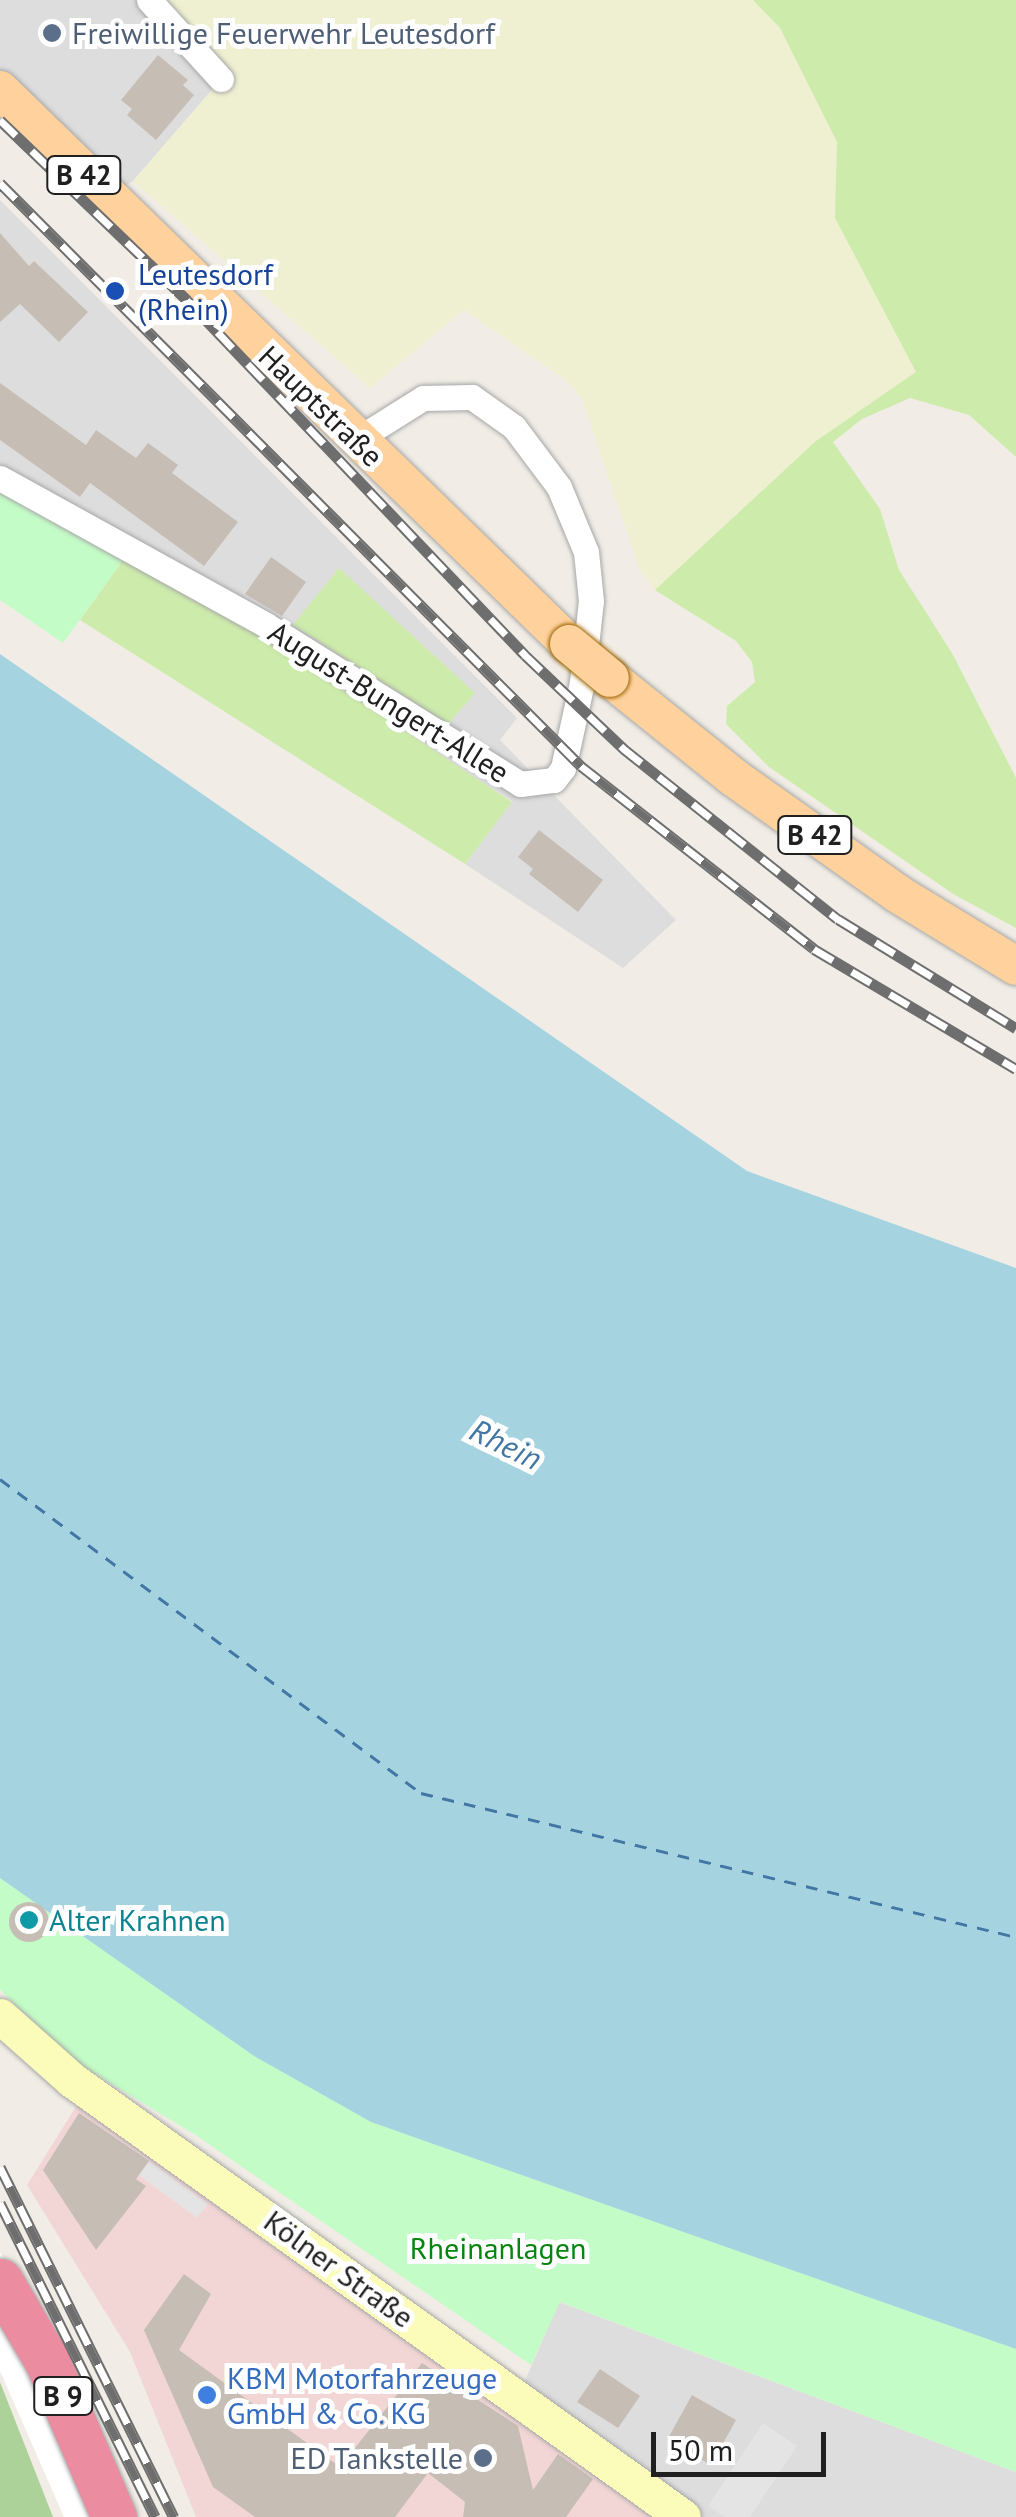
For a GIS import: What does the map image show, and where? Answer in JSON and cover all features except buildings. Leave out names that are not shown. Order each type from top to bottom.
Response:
[{"type":"highway","name":"B 9","points":[[0,2281],[48,2361],[114,2517]]},
{"type":"highway","name":"B 9","points":[[0,2336],[83,2517]]},
{"type":"main road","name":"Hauptstraße","points":[[0,90],[569,644],[732,777],[898,894],[1016,966]]},
{"type":"street","points":[[148,0],[221,79]]},
{"type":"street","name":"August-Bungert-Allee","points":[[0,478],[266,625],[520,784],[554,780],[563,768],[582,682],[591,601],[586,552],[559,486],[514,426],[472,397],[423,398],[356,440]]},
{"type":"street","name":"Kölner Straße","points":[[0,2016],[72,2080],[683,2517]]},
{"type":"shaded area","points":[[0,0],[158,0],[224,76],[133,181],[99,203],[0,105]]},
{"type":"shaded area","points":[[0,200],[517,718],[500,740],[676,920],[623,968],[465,864],[512,801],[0,492]]},
{"type":"shaded area","points":[[77,2105],[699,2517],[196,2517],[130,2352],[27,2185]]},
{"type":"shaded area","points":[[149,2161],[208,2204],[197,2218],[139,2175]]},
{"type":"shaded area","points":[[559,2302],[1016,2472],[1016,2517],[699,2517],[521,2390]]},
{"type":"shaded area","points":[[763,2423],[797,2446],[750,2517],[725,2517],[708,2506]]},
{"type":"green space","points":[[158,0],[753,0],[780,28],[837,142],[835,218],[917,372],[816,441],[655,590],[640,571],[582,399],[567,381],[464,310],[370,388],[133,181],[223,77]]},
{"type":"green space","points":[[753,0],[1016,0],[1016,457],[969,415],[910,398],[862,419],[833,442],[880,509],[899,570],[952,653],[1016,778],[1016,928],[953,894],[769,767],[726,724],[727,706],[755,682],[752,662],[736,641],[655,590],[816,441],[916,372],[835,218],[837,142],[780,28]]},
{"type":"green space","points":[[0,492],[123,560],[63,643],[0,600]]},
{"type":"green space","points":[[123,560],[258,634],[512,802],[465,864],[80,620]]},
{"type":"green space","points":[[339,568],[475,693],[448,724],[293,625]]},
{"type":"green space","name":"Rheinanlagen","points":[[0,1878],[254,2056],[371,2122],[1016,2349],[1016,2472],[560,2302],[531,2365],[197,2136],[79,2064],[0,1990]]},
{"type":"green space","points":[[0,2382],[53,2517],[0,2517]]},
{"type":"water","name":"Rhein","points":[[0,654],[747,1171],[1016,1268],[1016,2349],[371,2122],[254,2056],[0,1878]]},
{"type":"pier","points":[[0,2252],[25,2293],[127,2517],[64,2517],[0,2371]]},
{"type":"ferry route","points":[[0,1479],[421,1793],[1016,1937]]},
{"type":"railway","points":[[0,120],[187,300],[525,655],[624,749],[838,919],[1016,1028]]},
{"type":"railway","points":[[0,183],[581,766],[814,949],[1016,1069]]},
{"type":"railway","points":[[0,2167],[174,2517]]},
{"type":"railway","points":[[0,2203],[155,2517]]},
{"type":"place","name":"Freiwillige Feuerwehr Leutesdorf","points":[[52,33]]},
{"type":"place","name":"Leutesdorf (Rhein)","points":[[115,291]]},
{"type":"place","name":"Alter Krahnen","points":[[29,1920]]},
{"type":"place","name":"KBM Motorfahrzeuge GmbH & Co. KG","points":[[207,2395]]},
{"type":"place","name":"ED Tankstelle","points":[[483,2458]]}]
